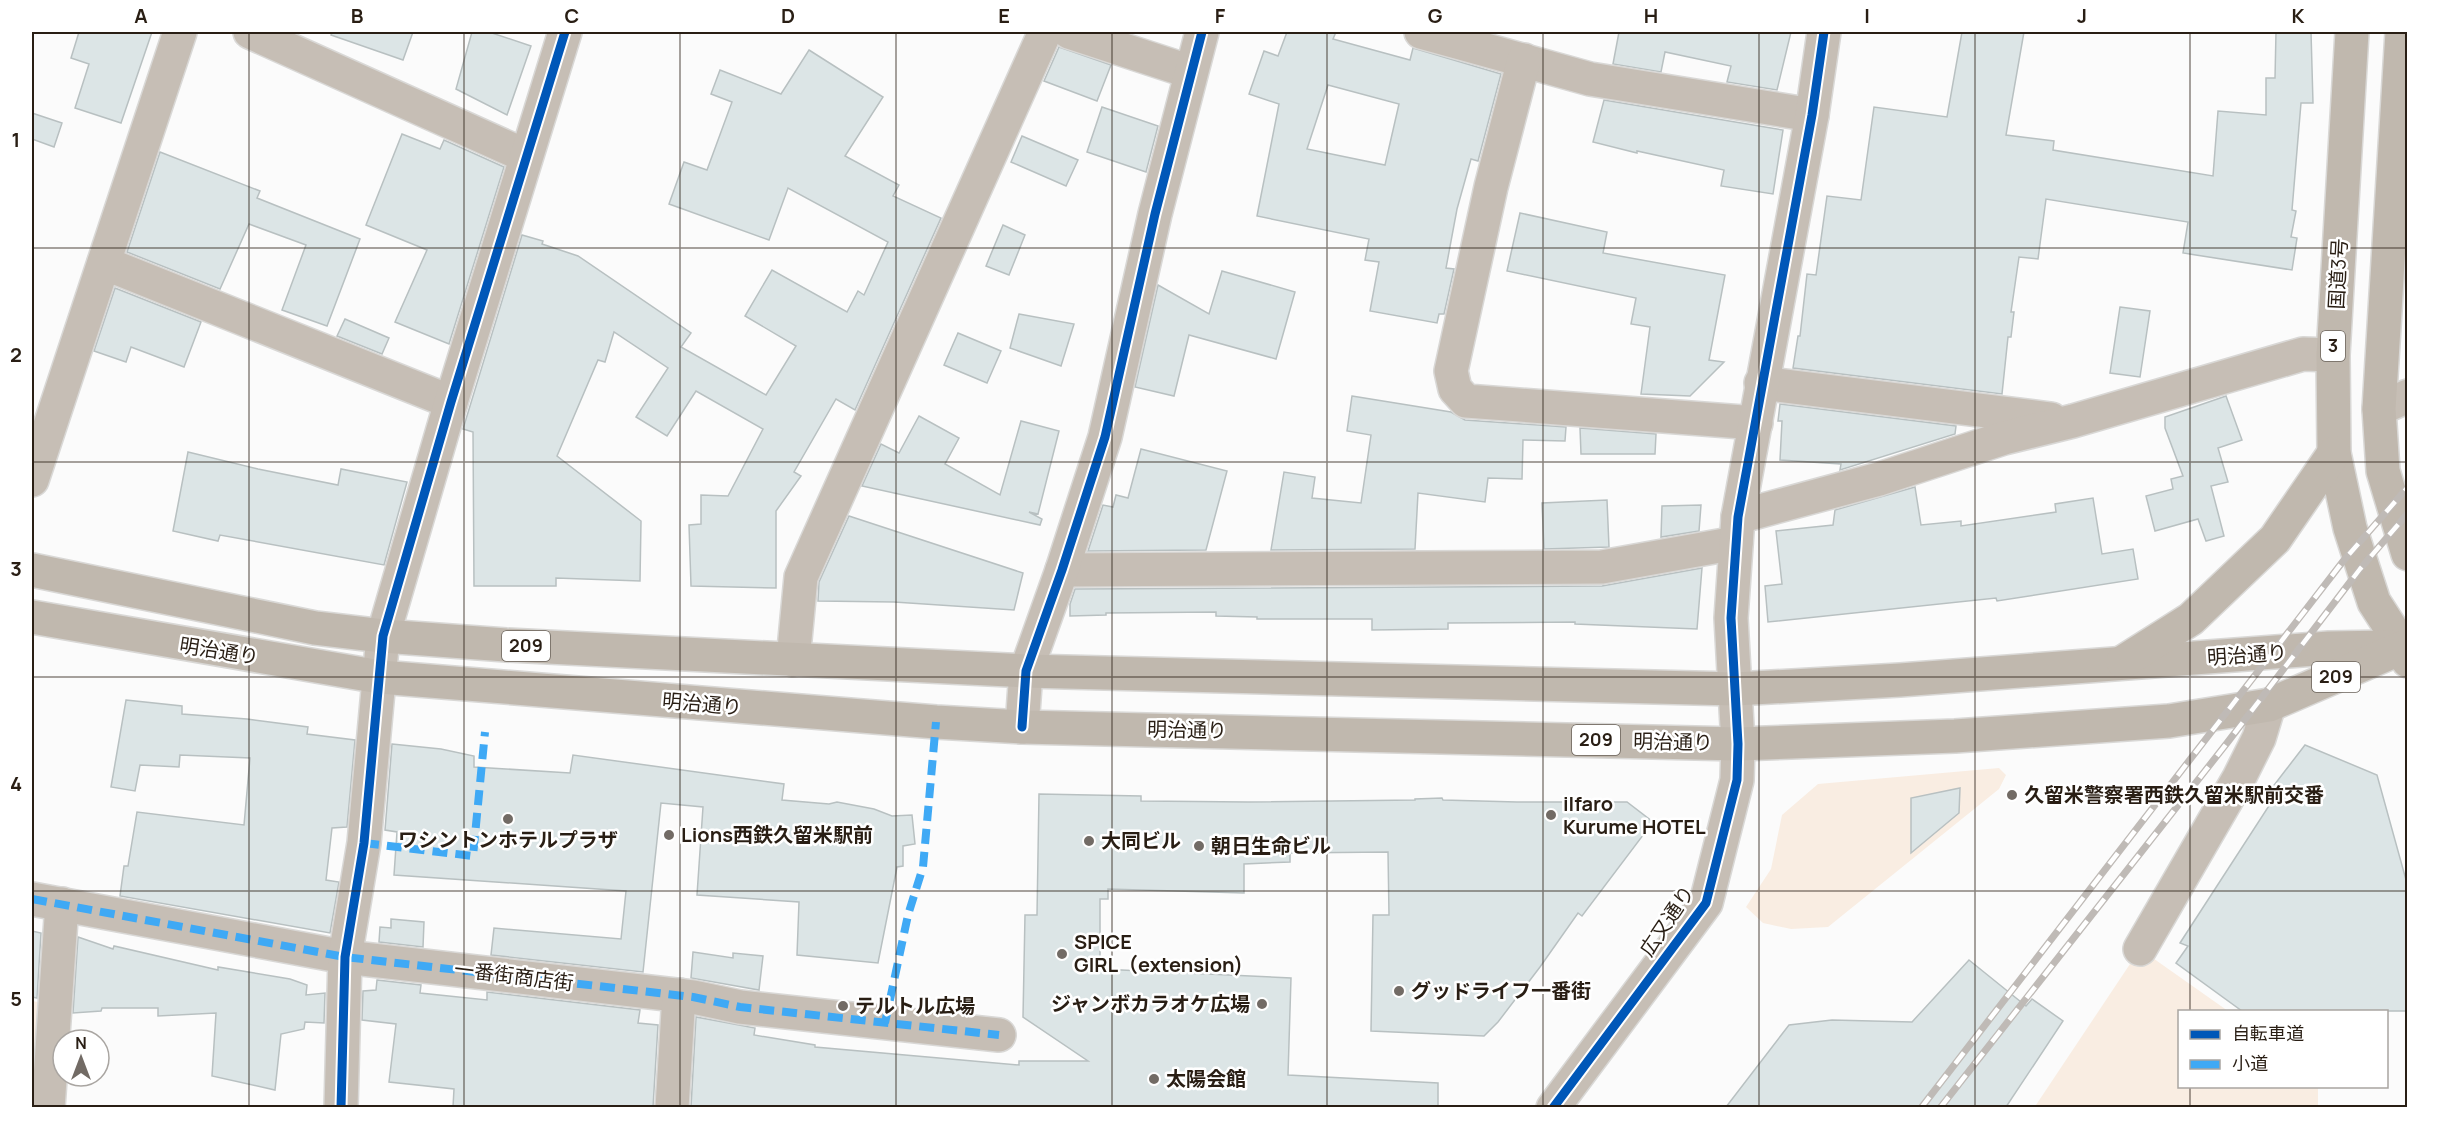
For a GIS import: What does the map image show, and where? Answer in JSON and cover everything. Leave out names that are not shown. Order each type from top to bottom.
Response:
[{"type":"highway","name":"国道3号","points":[[2352,32],[2333,355],[2334,453],[2350,528],[2374,602],[2406,644]]},
{"type":"highway","points":[[2402,32],[2393,403],[2383,471],[2408,554]]},
{"type":"highway","points":[[2118,664],[2191,619],[2275,539],[2334,453]]},
{"type":"highway","name":"明治通り","points":[[32,570],[315,628],[383,636],[506,645],[1026,671],[1735,689],[2406,644]]},
{"type":"highway","name":"明治通り","points":[[32,617],[380,677],[889,719],[1022,727],[1738,744],[1955,736],[2157,722],[2269,705],[2406,644]]},
{"type":"street","points":[[32,480],[180,32]]},
{"type":"street","points":[[250,32],[526,156]]},
{"type":"street","points":[[341,1107],[345,957],[364,843],[383,636],[451,402],[565,32]]},
{"type":"street","points":[[794,660],[801,577],[1045,32]]},
{"type":"street","points":[[1069,32],[1191,72]]},
{"type":"street","points":[[1022,727],[1026,671],[1062,570],[1105,437],[1155,214],[1202,32]]},
{"type":"street","points":[[1421,32],[1590,79],[1812,115]]},
{"type":"street","name":"広又通り","points":[[1553,1107],[1706,903],[1737,780],[1738,744],[1731,618],[1737,530],[1761,383],[1812,115],[1824,32]]},
{"type":"street","points":[[1524,60],[1491,187],[1453,359],[1451,371],[1455,388],[1466,401],[1756,423]]},
{"type":"street","points":[[104,263],[451,402]]},
{"type":"street","points":[[1062,570],[1602,567],[1737,530],[1879,479],[2004,438],[2073,421],[2303,354],[2333,355]]},
{"type":"street","points":[[1761,383],[2073,421]]},
{"type":"street","points":[[2140,949],[2239,778],[2259,738],[2269,705]]},
{"type":"street","points":[[47,902],[48,1107]]},
{"type":"street","name":"一番街商店街","points":[[47,902],[345,957],[679,995],[740,1007],[999,1035]]},
{"type":"street","points":[[672,1107],[679,995]]},
{"type":"shaded area","points":[[1999,768],[2006,775],[1999,789],[1828,927],[1791,929],[1763,923],[1746,907],[1771,869],[1782,815],[1818,784]]},
{"type":"shaded area","points":[[2140,949],[2227,1010],[2178,1010],[2178,1088],[2318,1088],[2318,1107],[2034,1108]]},
{"type":"shaded area","points":[[32,1001],[38,1002],[32,1084]]},
{"type":"building","points":[[79,32],[152,32],[121,123],[75,108],[89,64],[71,58]]},
{"type":"building","points":[[332,32],[413,32],[403,60],[331,35]]},
{"type":"building","points":[[472,32],[489,32],[531,46],[507,115],[456,89]]},
{"type":"building","points":[[1287,32],[1336,32],[1333,39],[1410,60],[1413,48],[1501,74],[1478,161],[1471,159],[1457,209],[1446,268],[1454,269],[1444,314],[1439,314],[1437,323],[1370,311],[1379,262],[1365,260],[1369,239],[1257,216],[1279,104],[1249,94],[1264,51],[1278,56]],"holes":[[[1328,85],[1399,104],[1385,165],[1307,149]]]},
{"type":"building","points":[[1619,32],[1791,32],[1777,90],[1727,82],[1731,66],[1665,52],[1661,72],[1613,64]]},
{"type":"building","points":[[1962,32],[2024,32],[2006,135],[2054,141],[2053,150],[2213,176],[2218,111],[2266,115],[2266,78],[2275,78],[2276,32],[2311,32],[2313,103],[2301,103],[2292,210],[2296,211],[2291,237],[2297,238],[2292,270],[2183,253],[2188,222],[2046,199],[2038,259],[2019,257],[2011,312],[2014,312],[2011,337],[2008,337],[2002,394],[1793,368],[1798,336],[1800,336],[1807,274],[1816,275],[1827,196],[1861,200],[1874,107],[1947,117]]},
{"type":"building","points":[[1059,47],[1111,65],[1097,101],[1044,81]]},
{"type":"building","points":[[809,50],[883,97],[845,156],[899,185],[893,196],[941,218],[855,410],[836,399],[794,472],[801,476],[776,511],[776,588],[691,586],[689,525],[701,524],[701,495],[728,496],[763,429],[696,391],[667,436],[636,417],[668,368],[614,332],[605,362],[598,360],[557,456],[641,521],[640,581],[556,578],[556,586],[474,586],[473,432],[463,429],[522,235],[578,256],[691,333],[681,347],[766,395],[796,346],[745,316],[772,270],[847,312],[858,291],[864,295],[888,242],[788,188],[769,240],[669,204],[684,162],[707,170],[732,102],[711,94],[720,70],[781,94]]},
{"type":"building","points":[[1604,100],[1783,130],[1773,194],[1721,186],[1724,170],[1593,142]]},
{"type":"building","points":[[1102,107],[1158,126],[1146,172],[1087,152]]},
{"type":"building","points":[[32,113],[62,123],[54,147],[32,139]]},
{"type":"building","points":[[402,134],[440,149],[444,140],[504,167],[449,344],[395,322],[427,250],[366,225]]},
{"type":"building","points":[[1022,136],[1078,160],[1066,186],[1011,162]]},
{"type":"building","points":[[160,152],[260,191],[257,198],[360,239],[327,326],[282,310],[306,245],[249,224],[220,289],[127,252]]},
{"type":"building","points":[[1520,213],[1607,232],[1603,253],[1725,275],[1709,360],[1724,362],[1690,396],[1641,394],[1650,327],[1631,324],[1636,298],[1507,271]]},
{"type":"building","points":[[1003,225],[1025,235],[1009,275],[986,266]]},
{"type":"building","points":[[1222,271],[1295,292],[1276,359],[1189,335],[1174,396],[1135,387],[1158,285],[1209,314]]},
{"type":"building","points":[[115,288],[201,322],[184,367],[131,347],[126,362],[94,351]]},
{"type":"building","points":[[2120,307],[2150,311],[2140,377],[2110,373]]},
{"type":"building","points":[[1019,314],[1074,324],[1061,366],[1010,348]]},
{"type":"building","points":[[345,319],[389,338],[382,354],[337,336]]},
{"type":"building","points":[[958,333],[1001,351],[987,383],[944,365]]},
{"type":"building","points":[[1352,396],[1451,412],[1465,420],[1566,427],[1565,441],[1523,440],[1522,479],[1488,478],[1485,502],[1418,493],[1415,549],[1271,550],[1284,472],[1315,477],[1312,498],[1361,503],[1371,435],[1347,431]]},
{"type":"building","points":[[2226,396],[2242,440],[2218,448],[2228,482],[2211,486],[2224,536],[2206,541],[2198,519],[2155,531],[2146,496],[2173,489],[2171,479],[2183,476],[2165,428],[2165,417]]},
{"type":"building","points":[[1780,404],[1956,426],[1955,434],[1840,470],[1841,464],[1780,460],[1782,421],[1778,421]]},
{"type":"building","points":[[919,416],[959,438],[945,464],[1000,495],[1021,421],[1059,431],[1038,514],[1029,512],[1042,519],[1040,525],[862,486],[881,444],[899,453]]},
{"type":"building","points":[[1580,428],[1656,434],[1655,454],[1581,454]]},
{"type":"building","points":[[1141,449],[1227,471],[1206,550],[1088,551],[1103,505],[1113,507],[1116,495],[1128,498]]},
{"type":"building","points":[[188,452],[338,485],[341,469],[407,482],[384,565],[220,535],[218,541],[173,531]]},
{"type":"building","points":[[1915,487],[1921,525],[1961,521],[1961,526],[2056,512],[2055,504],[2093,498],[2102,554],[2133,549],[2138,579],[1997,601],[1996,598],[1768,622],[1765,586],[1782,584],[1776,531],[1833,525],[1835,510]]},
{"type":"building","points":[[1607,500],[1609,547],[1544,549],[1542,503]]},
{"type":"building","points":[[1701,505],[1699,531],[1661,537],[1662,506]]},
{"type":"building","points":[[849,516],[1023,573],[1014,610],[894,602],[818,601],[819,582]]},
{"type":"building","points":[[1702,568],[1697,629],[1575,624],[1575,622],[1448,623],[1448,629],[1372,630],[1372,619],[1257,619],[1257,617],[1216,616],[1216,612],[1106,613],[1106,615],[1070,616],[1070,604],[1075,589],[1602,586]]},
{"type":"building","points":[[126,700],[182,706],[182,714],[308,727],[307,734],[355,740],[347,827],[332,828],[326,880],[339,882],[330,933],[120,896],[124,866],[128,866],[137,812],[244,825],[250,758],[180,755],[179,767],[140,765],[135,791],[111,787]]},
{"type":"building","points":[[392,744],[441,749],[474,756],[474,767],[570,773],[573,755],[784,784],[782,800],[829,804],[837,802],[874,809],[892,816],[912,815],[915,844],[903,846],[903,866],[897,867],[878,963],[797,955],[799,902],[697,895],[703,807],[661,803],[643,972],[491,955],[494,928],[621,939],[626,891],[394,875],[397,832],[385,830]]},
{"type":"building","points":[[2305,745],[2377,775],[2408,887],[2408,1011],[2241,1010],[2176,963],[2188,946],[2180,943],[2276,795],[2268,793]]},
{"type":"building","points":[[1960,788],[1959,813],[1911,853],[1911,798]]},
{"type":"building","points":[[1039,794],[1141,796],[1141,801],[1248,802],[1442,798],[1443,800],[1517,802],[1627,802],[1653,822],[1582,916],[1578,913],[1498,1022],[1484,1036],[1371,1031],[1373,915],[1389,915],[1388,852],[1290,853],[1290,862],[1244,864],[1244,893],[1108,889],[1108,899],[1100,899],[1100,969],[1291,978],[1288,1075],[1438,1083],[1438,1107],[691,1107],[696,1017],[755,1028],[754,1035],[815,1045],[815,1047],[1019,1065],[1019,1061],[1088,1061],[1023,1017],[1025,915],[1037,915]]},
{"type":"building","points":[[391,919],[424,922],[423,947],[379,942],[380,927],[391,928]]},
{"type":"building","points":[[32,931],[41,933],[37,998],[32,997]]},
{"type":"building","points":[[78,937],[113,949],[114,946],[218,970],[218,967],[290,979],[307,985],[306,995],[325,993],[324,1023],[305,1022],[304,1029],[281,1034],[275,1090],[212,1076],[216,1013],[158,1016],[158,1008],[102,1008],[101,1011],[73,1013]]},
{"type":"building","points":[[693,952],[733,958],[733,953],[763,956],[759,990],[691,978]]},
{"type":"building","points":[[1969,960],[2026,1006],[2032,999],[2063,1021],[2006,1107],[1726,1107],[1789,1025],[1832,1020],[1912,1022]]},
{"type":"building","points":[[377,980],[421,985],[420,993],[487,1000],[487,992],[640,1010],[638,1023],[658,1025],[653,1107],[453,1107],[454,1089],[389,1082],[396,1024],[362,1020],[363,991],[376,990]]},
{"type":"railway","points":[[1921,1108],[2344,560],[2408,487]]},
{"type":"railway","points":[[1940,1108],[2227,743],[2360,569],[2408,513]]},
{"type":"marked path","points":[[885,1023],[908,915],[923,867],[936,722]]},
{"type":"marked path","points":[[364,843],[473,856],[485,732]]},
{"type":"marked path","points":[[32,899],[345,957],[693,997],[740,1007],[999,1035]]},
{"type":"cycle path","points":[[341,1108],[345,957],[364,843],[383,636],[451,402],[565,32]]},
{"type":"cycle path","points":[[1022,727],[1026,671],[1062,570],[1105,437],[1155,214],[1202,32]]},
{"type":"cycle path","points":[[1553,1108],[1706,903],[1737,780],[1738,744],[1731,618],[1738,517],[1812,115],[1824,32]]},
{"type":"place","name":"久留米警察署西鉄久留米駅前交番","points":[[2012,795]]},
{"type":"place","name":"ilfaro Kurume HOTEL","points":[[1551,815]]},
{"type":"place","name":"ワシントンホテルプラザ","points":[[508,819]]},
{"type":"place","name":"Lions西鉄久留米駅前","points":[[669,835]]},
{"type":"place","name":"大同ビル","points":[[1089,841]]},
{"type":"place","name":"朝日生命ビル","points":[[1199,846]]},
{"type":"place","name":"SPICE GIRL（extension)","points":[[1062,954]]},
{"type":"place","name":"グッドライフ一番街","points":[[1399,991]]},
{"type":"place","name":"ジャンボカラオケ広場","points":[[1262,1004]]},
{"type":"place","name":"テルトル広場","points":[[843,1006]]},
{"type":"place","name":"太陽会館","points":[[1154,1079]]}]
